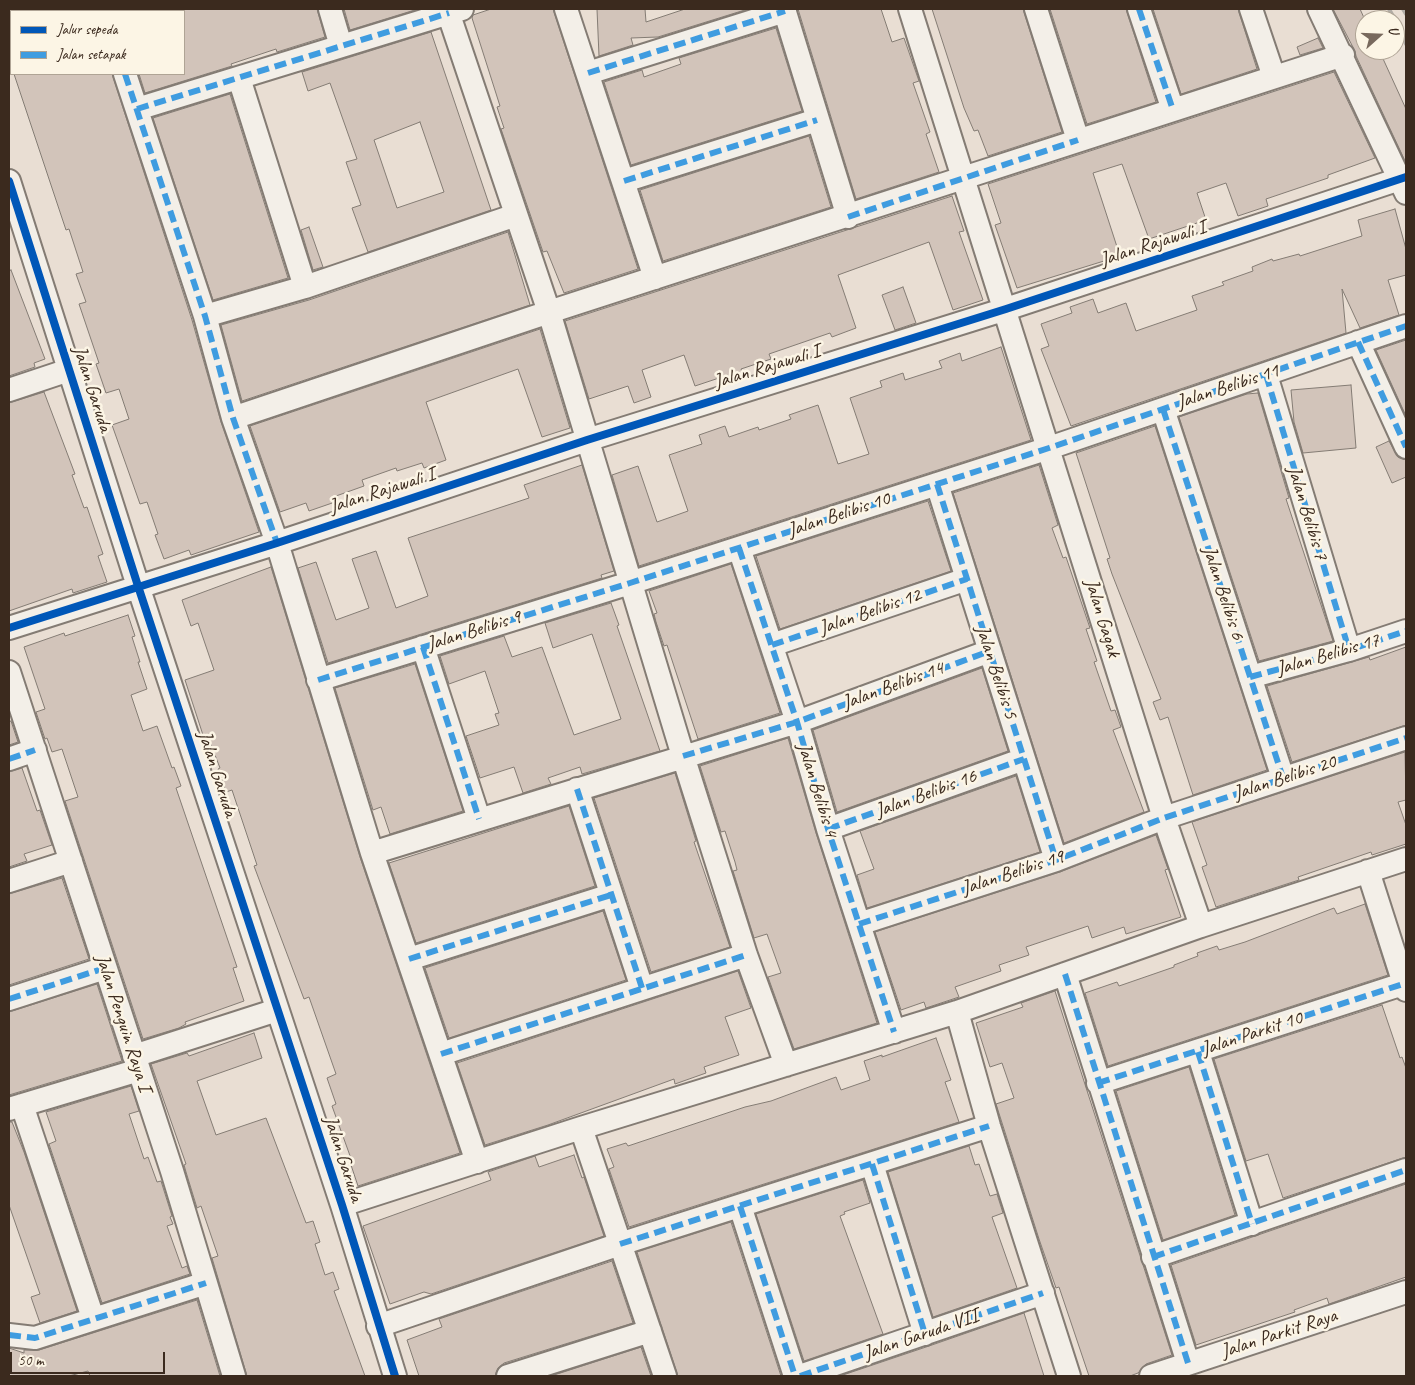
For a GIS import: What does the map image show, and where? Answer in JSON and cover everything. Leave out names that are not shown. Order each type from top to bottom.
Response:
[{"type":"street","points":[[330,9],[341,46]]},
{"type":"street","points":[[566,9],[655,278]]},
{"type":"street","name":"Jalan Gagak","points":[[910,9],[1006,309],[1164,818],[1201,926]]},
{"type":"street","points":[[1036,9],[1078,140]]},
{"type":"street","points":[[1139,9],[1173,110]]},
{"type":"street","points":[[1251,9],[1274,77]]},
{"type":"street","points":[[1319,9],[1404,184]]},
{"type":"street","points":[[137,109],[453,10],[516,214],[549,312],[683,756],[746,955],[786,1065]]},
{"type":"street","points":[[588,73],[785,10],[848,217]]},
{"type":"street","points":[[233,418],[549,312],[848,217],[1342,55]]},
{"type":"street","points":[[125,75],[205,316],[233,418],[277,543],[372,853],[477,1162]]},
{"type":"street","points":[[239,78],[305,287]]},
{"type":"street","points":[[624,181],[817,120]]},
{"type":"street","name":"Jalan Garuda","points":[[9,181],[138,586],[342,1205],[395,1376]]},
{"type":"street","name":"Jalan Rajawali I","points":[[9,628],[277,543],[587,440],[1404,184]]},
{"type":"street","points":[[205,316],[305,287],[516,214]]},
{"type":"street","name":"Jalan Belibis 11","points":[[1049,448],[1406,326]]},
{"type":"street","points":[[1358,342],[1406,447]]},
{"type":"street","points":[[9,390],[69,370]]},
{"type":"street","name":"Jalan Belibis 7","points":[[1266,375],[1349,650]]},
{"type":"street","name":"Jalan Belibis 6","points":[[1163,409],[1283,778]]},
{"type":"street","name":"Jalan Belibis 10","points":[[630,583],[1049,448]]},
{"type":"street","name":"Jalan Belibis 5","points":[[937,484],[1056,860]]},
{"type":"street","name":"Jalan Belibis 4","points":[[739,548],[797,722],[828,828],[894,1032]]},
{"type":"street","name":"Jalan Belibis 12","points":[[772,645],[967,580]]},
{"type":"street","name":"Jalan Belibis 9","points":[[318,680],[630,583]]},
{"type":"street","name":"Jalan Belibis 17","points":[[1250,677],[1349,650],[1406,631]]},
{"type":"street","points":[[423,647],[479,819]]},
{"type":"street","name":"Jalan Belibis 14","points":[[372,853],[577,788],[797,722],[990,651]]},
{"type":"street","name":"Jalan Penguin Raya I","points":[[9,672],[136,1063],[234,1376]]},
{"type":"street","name":"Jalan Belibis 20","points":[[1164,818],[1406,738]]},
{"type":"street","points":[[9,759],[35,750]]},
{"type":"street","name":"Jalan Belibis 16","points":[[828,828],[1024,759]]},
{"type":"street","points":[[577,788],[642,988]]},
{"type":"street","name":"Jalan Belibis 19","points":[[859,924],[1056,860],[1164,818]]},
{"type":"street","points":[[342,1205],[581,1128],[957,1012],[1201,926],[1406,858]]},
{"type":"street","points":[[9,881],[71,861]]},
{"type":"street","points":[[1368,871],[1406,986]]},
{"type":"street","points":[[408,959],[611,895]]},
{"type":"street","points":[[441,1054],[746,955]]},
{"type":"street","points":[[9,999],[105,968]]},
{"type":"street","points":[[1065,974],[1188,1363]]},
{"type":"street","name":"Jalan Parkit 10","points":[[1098,1083],[1406,986]]},
{"type":"street","points":[[93,1318],[15,1107],[278,1010]]},
{"type":"street","points":[[957,1012],[989,1126],[1069,1376]]},
{"type":"street","points":[[1198,1052],[1252,1224]]},
{"type":"street","points":[[378,1326],[620,1244],[989,1126]]},
{"type":"street","points":[[581,1128],[665,1376]]},
{"type":"street","points":[[872,1164],[925,1334]]},
{"type":"street","points":[[1153,1257],[1406,1170]]},
{"type":"street","points":[[740,1206],[795,1376]]},
{"type":"street","points":[[9,1335],[35,1338],[206,1283]]},
{"type":"street","name":"Jalan Parkit Raya","points":[[1151,1376],[1406,1292]]},
{"type":"street","name":"Jalan Garuda VII","points":[[800,1376],[1043,1293]]},
{"type":"street","points":[[508,1376],[650,1331]]},
{"type":"building","points":[[317,9],[325,37],[277,52],[276,49],[231,64],[232,66],[145,93],[139,75],[185,75],[184,10]]},
{"type":"building","points":[[344,9],[418,9],[350,30]]},
{"type":"building","points":[[491,9],[553,9],[638,269],[564,293],[547,251],[543,252],[501,129],[504,128],[497,107],[500,106],[472,18],[473,15]]},
{"type":"building","points":[[597,9],[645,9],[646,22],[685,9],[748,9],[658,37],[631,38],[633,45],[599,56]]},
{"type":"building","points":[[798,9],[881,9],[892,42],[904,38],[919,81],[913,83],[930,132],[926,134],[939,172],[856,199]]},
{"type":"building","points":[[932,9],[1023,9],[1062,132],[988,156],[978,130],[974,131],[964,108]]},
{"type":"building","points":[[1050,9],[1126,9],[1156,102],[1087,124]]},
{"type":"building","points":[[1153,9],[1238,9],[1257,69],[1181,94]]},
{"type":"building","points":[[1333,9],[1360,9],[1355,10],[1355,51]]},
{"type":"building","points":[[776,28],[802,111],[631,165],[604,82],[642,70],[644,77],[681,64],[679,58]]},
{"type":"building","points":[[431,32],[491,210],[368,252],[352,208],[361,205],[346,162],[357,159],[330,83],[308,91],[302,72]],"holes":[[[420,122],[444,192],[397,208],[374,140]]]},
{"type":"building","points":[[1318,38],[1323,48],[1300,55],[1297,47]]},
{"type":"building","points":[[1358,60],[1384,60],[1406,109],[1406,163]]},
{"type":"building","points":[[1334,72],[1375,158],[1328,175],[1328,178],[1266,199],[1268,206],[1238,216],[1226,183],[1197,193],[1206,220],[1149,239],[1122,164],[1093,173],[1120,256],[1017,288],[995,225],[1001,223],[988,184]]},
{"type":"building","points":[[14,75],[112,75],[192,320],[221,422],[259,532],[191,555],[189,550],[164,559],[155,535],[158,534],[147,502],[140,504],[112,425],[129,419],[119,389],[106,393],[96,364],[99,363],[79,304],[86,302],[76,274],[83,272],[69,229],[66,230]]},
{"type":"building","points":[[230,94],[288,278],[213,300],[153,118]]},
{"type":"building","points":[[809,136],[831,207],[663,261],[640,190]]},
{"type":"building","points":[[952,196],[964,231],[959,232],[983,300],[953,310],[929,242],[838,275],[856,328],[832,337],[830,333],[769,354],[771,359],[741,369],[743,374],[723,381],[722,377],[695,386],[684,355],[642,370],[651,397],[634,403],[628,386],[589,399],[565,321]]},
{"type":"building","points":[[1395,209],[1406,249],[1406,275],[1388,280],[1399,315],[1360,328],[1342,289],[1346,333],[1071,426],[1041,349],[1049,346],[1041,324],[1072,313],[1070,307],[1093,299],[1098,313],[1126,303],[1136,331],[1197,310],[1192,296],[1224,285],[1222,282],[1253,271],[1252,267],[1272,259],[1273,261],[1299,254],[1300,256],[1362,236],[1358,220]]},
{"type":"building","points":[[309,227],[323,267],[313,270],[301,230]]},
{"type":"building","points":[[508,232],[530,305],[242,401],[221,325],[309,300]]},
{"type":"building","points":[[11,270],[45,359],[34,363],[35,367],[9,376],[9,271]]},
{"type":"building","points":[[903,287],[916,323],[895,330],[882,295]]},
{"type":"building","points":[[540,329],[570,428],[542,437],[518,369],[426,402],[446,460],[424,468],[422,463],[397,471],[396,468],[362,480],[364,486],[336,496],[338,501],[309,511],[306,503],[280,512],[250,426]]},
{"type":"building","points":[[1406,340],[1406,416],[1376,350]]},
{"type":"building","points":[[1001,347],[1031,440],[639,566],[612,475],[638,466],[657,522],[688,511],[669,455],[702,444],[699,435],[725,426],[729,437],[758,427],[759,430],[791,419],[789,415],[818,405],[838,464],[869,454],[850,398],[882,387],[880,381],[903,373],[905,380],[942,368],[939,361],[960,353],[962,361]]},
{"type":"building","points":[[1351,385],[1356,448],[1303,453],[1294,422],[1291,390]]},
{"type":"building","points":[[44,392],[75,474],[72,475],[84,508],[87,507],[103,554],[98,556],[107,582],[73,593],[72,589],[9,611],[9,403]]},
{"type":"building","points":[[1258,393],[1289,498],[1286,499],[1333,641],[1259,661],[1179,417],[1247,394]]},
{"type":"building","points":[[1155,426],[1267,770],[1193,795],[1168,717],[1160,720],[1153,702],[1161,699],[1112,574],[1107,559],[1110,558],[1076,453]]},
{"type":"building","points":[[1389,441],[1398,457],[1406,460],[1406,477],[1392,483],[1376,447]]},
{"type":"building","points":[[582,465],[614,571],[601,575],[602,578],[328,663],[298,568],[316,562],[336,620],[369,608],[352,559],[376,551],[396,608],[428,596],[408,538],[529,498],[524,485]]},
{"type":"building","points":[[1039,465],[1058,525],[1052,528],[1063,558],[1066,557],[1090,628],[1086,629],[1097,661],[1094,662],[1111,711],[1115,710],[1121,727],[1113,730],[1144,812],[1064,843],[953,493]]},
{"type":"building","points":[[928,501],[951,571],[780,629],[756,556]]},
{"type":"building","points":[[731,564],[780,713],[698,739],[667,645],[664,646],[656,622],[654,614],[657,613],[649,591]]},
{"type":"building","points":[[271,567],[360,857],[460,1153],[358,1186],[351,1165],[353,1164],[332,1106],[336,1104],[327,1078],[336,1074],[309,997],[304,999],[254,866],[257,865],[232,790],[226,792],[218,769],[220,768],[208,737],[204,738],[185,680],[214,670],[198,623],[191,626],[182,600]]},
{"type":"building","points":[[611,603],[619,625],[617,626],[660,751],[582,774],[580,767],[548,778],[551,784],[523,793],[514,767],[480,778],[466,736],[499,725],[495,714],[499,713],[485,671],[449,684],[440,656],[504,636],[512,657],[542,647],[574,735],[621,719],[592,634],[553,648],[545,623]]},
{"type":"building","points":[[128,615],[135,636],[132,637],[140,662],[138,662],[147,689],[131,695],[143,731],[157,726],[172,768],[174,767],[181,786],[176,788],[237,967],[233,968],[244,1001],[185,1022],[186,1024],[179,1028],[143,1039],[65,801],[78,797],[62,749],[52,752],[47,738],[45,739],[36,712],[45,709],[24,647],[64,633],[65,636]]},
{"type":"building","points":[[1406,647],[1406,725],[1292,762],[1267,686],[1369,657],[1370,660]]},
{"type":"building","points":[[415,664],[463,811],[390,834],[381,807],[373,810],[335,688]]},
{"type":"building","points":[[982,668],[1008,751],[837,812],[813,730]]},
{"type":"building","points":[[11,721],[18,742],[9,745],[9,722]]},
{"type":"building","points":[[788,738],[816,833],[877,1023],[794,1049],[768,977],[781,973],[767,934],[754,938],[733,871],[737,870],[735,862],[725,831],[721,832],[700,766]]},
{"type":"building","points":[[1405,752],[1406,800],[1398,802],[1406,825],[1406,844],[1372,855],[1371,852],[1298,877],[1299,880],[1216,907],[1202,867],[1207,865],[1192,822]]},
{"type":"building","points":[[22,768],[37,811],[40,810],[52,845],[24,854],[27,861],[9,867],[9,772]]},
{"type":"building","points":[[675,773],[696,841],[694,842],[730,947],[651,972],[594,798]]},
{"type":"building","points":[[1016,776],[1040,852],[867,908],[857,875],[874,869],[860,831]]},
{"type":"building","points":[[569,806],[595,886],[416,943],[389,863]]},
{"type":"building","points":[[1156,835],[1168,869],[1165,870],[1181,917],[1126,934],[1124,927],[1092,938],[1088,926],[1026,947],[1029,955],[999,965],[1001,971],[955,987],[959,997],[926,1008],[924,1002],[901,1010],[875,932],[1060,872]]},
{"type":"building","points":[[62,878],[89,959],[9,985],[9,894]]},
{"type":"building","points":[[1365,904],[1388,975],[1108,1066],[1085,993],[1117,982],[1119,986],[1174,967],[1174,965],[1198,956],[1197,953],[1217,946],[1219,950],[1245,942],[1334,908],[1337,914]]},
{"type":"building","points":[[603,911],[626,980],[449,1038],[425,968]]},
{"type":"building","points":[[738,971],[751,1008],[725,1017],[739,1055],[704,1067],[706,1073],[675,1084],[674,1079],[548,1125],[485,1145],[457,1063]]},
{"type":"building","points":[[97,984],[122,1061],[9,1095],[9,1012]]},
{"type":"building","points":[[1055,991],[1172,1355],[1146,1364],[1138,1373],[1130,1376],[1089,1376],[1059,1287],[1056,1288],[1039,1239],[996,1104],[1014,1098],[1002,1063],[990,1067],[976,1023],[1023,1007],[1021,1003]]},
{"type":"building","points":[[1382,1005],[1400,1058],[1402,1057],[1406,1068],[1406,1157],[1283,1198],[1268,1154],[1246,1161],[1214,1059]]},
{"type":"building","points":[[254,1033],[262,1058],[197,1081],[216,1135],[266,1118],[306,1223],[313,1221],[320,1242],[315,1244],[325,1275],[333,1272],[339,1289],[334,1291],[365,1376],[247,1376],[212,1258],[218,1256],[201,1206],[197,1208],[184,1165],[186,1164],[151,1064],[187,1053],[189,1056]]},
{"type":"building","points":[[936,1038],[951,1080],[945,1082],[959,1122],[629,1227],[609,1169],[614,1167],[607,1149],[626,1143],[628,1146],[745,1107],[771,1101],[836,1077],[841,1090],[870,1080],[864,1061],[882,1055],[882,1057]]},
{"type":"building","points":[[1189,1067],[1235,1215],[1163,1240],[1116,1091]]},
{"type":"building","points":[[131,1086],[139,1111],[129,1114],[144,1159],[148,1157],[157,1182],[161,1181],[172,1216],[170,1217],[173,1224],[167,1226],[182,1268],[187,1266],[190,1274],[102,1303],[49,1144],[56,1141],[46,1112]]},
{"type":"building","points":[[9,1122],[12,1122],[24,1152],[77,1311],[40,1323],[31,1297],[40,1294],[9,1205]]},
{"type":"building","points":[[969,1146],[975,1165],[979,1164],[990,1196],[997,1194],[1003,1213],[992,1217],[1017,1288],[933,1317],[888,1172]]},
{"type":"building","points":[[574,1155],[582,1178],[584,1177],[604,1236],[431,1294],[424,1292],[390,1304],[363,1226],[491,1180],[488,1172],[535,1156],[539,1167]]},
{"type":"building","points":[[863,1180],[870,1203],[844,1212],[845,1214],[840,1216],[883,1334],[804,1361],[756,1214]]},
{"type":"building","points":[[1406,1184],[1406,1277],[1329,1304],[1327,1298],[1294,1310],[1295,1312],[1196,1345],[1171,1265]]},
{"type":"building","points":[[731,1222],[781,1376],[678,1376],[637,1252]]},
{"type":"building","points":[[612,1261],[633,1323],[504,1363],[498,1368],[495,1376],[419,1376],[407,1340],[442,1327],[439,1319]]},
{"type":"building","points":[[197,1300],[220,1376],[90,1376],[88,1371],[69,1376],[9,1376],[9,1348],[24,1353],[24,1350],[39,1350]]},
{"type":"building","points":[[1024,1313],[1044,1376],[840,1376],[929,1346]]},
{"type":"building","points":[[641,1347],[651,1376],[551,1376]]},
{"type":"railway","points":[[1403,9],[1406,14]]},
{"type":"marked path","points":[[1139,9],[1173,110]]},
{"type":"marked path","points":[[588,73],[785,11]]},
{"type":"marked path","points":[[137,109],[449,13]]},
{"type":"marked path","points":[[125,75],[205,316],[233,418],[277,543]]},
{"type":"marked path","points":[[624,181],[817,120]]},
{"type":"marked path","points":[[848,217],[1078,140]]},
{"type":"marked path","points":[[318,680],[630,583],[1049,448],[1406,326]]},
{"type":"marked path","points":[[1358,342],[1406,447]]},
{"type":"marked path","points":[[1266,375],[1349,650]]},
{"type":"marked path","points":[[1163,409],[1283,778]]},
{"type":"marked path","points":[[937,484],[1056,860]]},
{"type":"marked path","points":[[739,548],[797,722],[828,829],[894,1032]]},
{"type":"marked path","points":[[772,645],[967,579]]},
{"type":"marked path","points":[[1250,677],[1349,650],[1406,631]]},
{"type":"marked path","points":[[423,647],[479,819]]},
{"type":"marked path","points":[[683,756],[797,722],[990,651]]},
{"type":"marked path","points":[[859,924],[1056,860],[1164,818],[1406,738]]},
{"type":"marked path","points":[[9,759],[35,750]]},
{"type":"marked path","points":[[828,829],[1024,759]]},
{"type":"marked path","points":[[577,789],[642,988]]},
{"type":"marked path","points":[[409,959],[611,895]]},
{"type":"marked path","points":[[441,1054],[746,955]]},
{"type":"marked path","points":[[9,999],[105,968]]},
{"type":"marked path","points":[[1065,974],[1188,1363]]},
{"type":"marked path","points":[[1098,1083],[1406,983]]},
{"type":"marked path","points":[[1198,1052],[1252,1224]]},
{"type":"marked path","points":[[620,1244],[989,1126]]},
{"type":"marked path","points":[[872,1164],[925,1334]]},
{"type":"marked path","points":[[1153,1257],[1406,1170]]},
{"type":"marked path","points":[[740,1206],[795,1376]]},
{"type":"marked path","points":[[9,1335],[35,1338],[206,1283]]},
{"type":"marked path","points":[[800,1376],[1043,1293]]},
{"type":"cycle path","points":[[9,628],[277,543],[587,440],[1006,309],[1406,177]]},
{"type":"cycle path","points":[[9,181],[138,586],[342,1205],[395,1376]]}]
